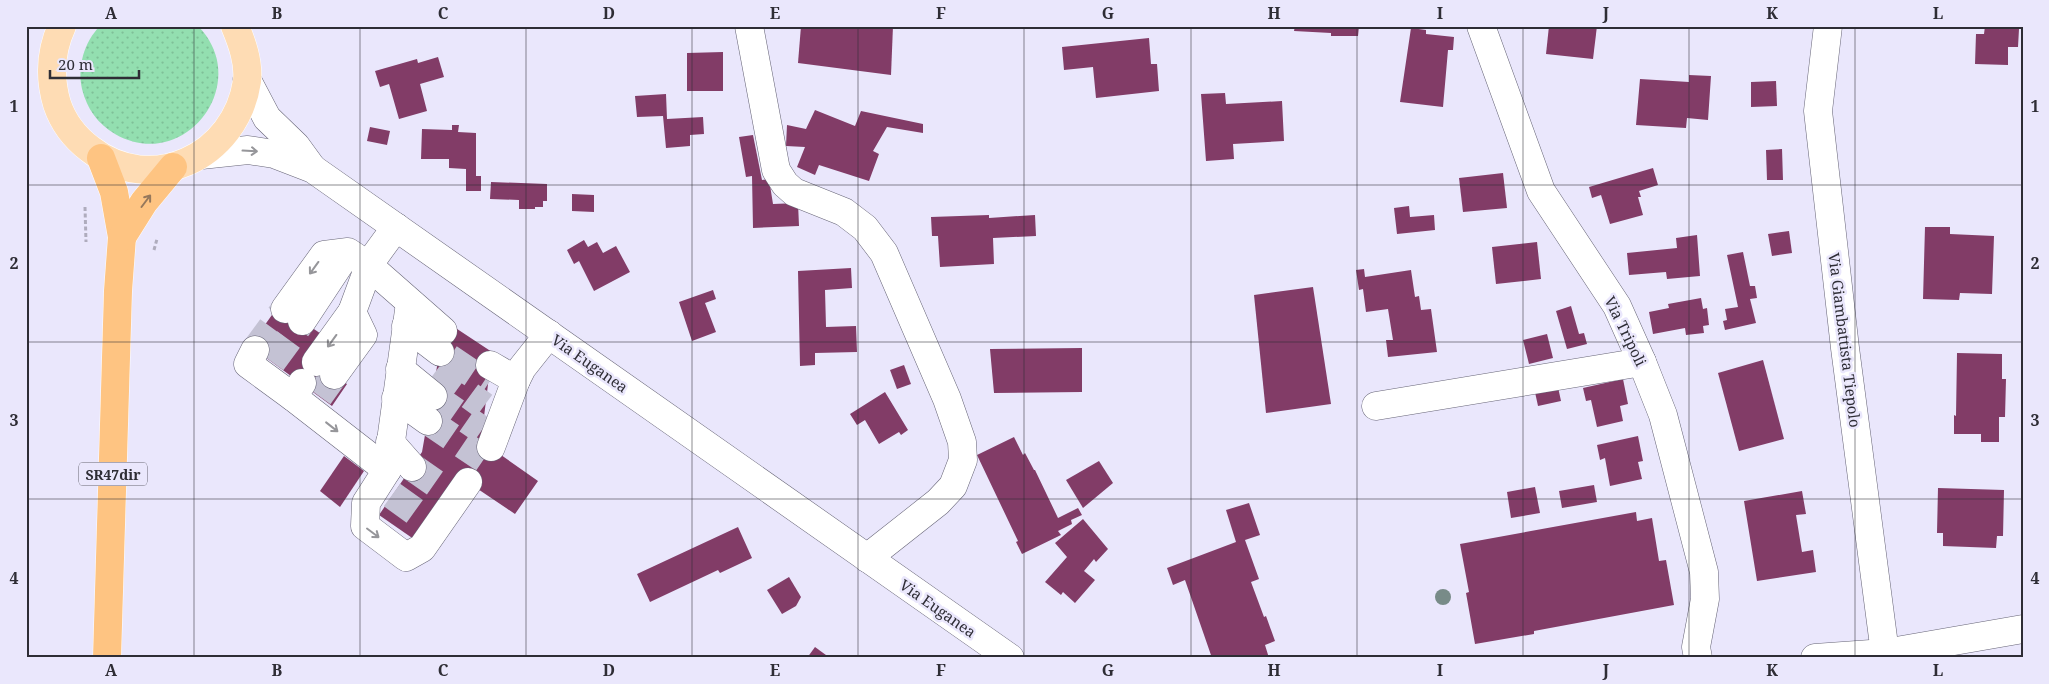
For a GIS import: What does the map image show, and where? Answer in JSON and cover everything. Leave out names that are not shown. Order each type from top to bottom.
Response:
[{"type":"highway","name":"SR47dir","points":[[101,158],[114,192],[122,237],[118,291],[107,658]]},
{"type":"highway","name":"SR47dir","points":[[122,237],[144,202],[173,167]]},
{"type":"main road","name":"Via Euganea","points":[[47,26],[52,56],[52,86],[60,115],[78,139],[101,158],[124,167],[148,170],[173,167],[201,155],[224,135],[240,109],[247,80],[245,34]]},
{"type":"main road","name":"Via Euganea","points":[[52,56],[62,26]]},
{"type":"street","points":[[749,26],[776,170],[785,184],[794,192],[844,212],[866,228],[884,253],[947,399],[962,442],[963,460],[953,486],[938,502],[867,558]]},
{"type":"street","name":"Via Tripoli","points":[[1480,26],[1541,191],[1617,306],[1663,415],[1704,572],[1705,599],[1696,647],[1698,658]]},
{"type":"street","name":"Via Giambattista Tiepolo","points":[[1828,26],[1818,110],[1845,348],[1885,653]]},
{"type":"street","name":"Via Euganea","points":[[247,80],[267,118],[296,146],[313,169]]},
{"type":"street","name":"Via Euganea","points":[[201,155],[248,150],[274,154],[313,169],[1010,658]]},
{"type":"street","points":[[294,315],[324,255],[372,260],[396,227]]},
{"type":"street","points":[[312,387],[352,312],[359,259]]},
{"type":"street","points":[[359,259],[405,337],[436,374]]},
{"type":"street","points":[[496,407],[522,368],[549,334]]},
{"type":"street","points":[[405,337],[436,374]]},
{"type":"street","points":[[393,479],[390,442],[405,337]]},
{"type":"street","points":[[1376,406],[1642,362]]},
{"type":"street","points":[[264,363],[312,387],[393,479]]},
{"type":"street","points":[[396,398],[436,374]]},
{"type":"street","points":[[393,479],[366,504],[365,526],[406,557],[422,548],[435,524],[459,491]]},
{"type":"street","points":[[1815,658],[1885,653],[2023,629]]},
{"type":"path","points":[[85,198],[86,242]]},
{"type":"green space","points":[[100,26],[198,26],[213,49],[218,73],[215,96],[203,116],[186,132],[165,142],[141,143],[115,134],[103,126],[87,103],[82,89],[80,72],[86,47],[94,32]]},
{"type":"building","points":[[801,26],[893,26],[891,75],[798,63]]},
{"type":"building","points":[[1295,26],[1359,26],[1358,36],[1331,36],[1331,33],[1294,31]]},
{"type":"building","points":[[1549,26],[1597,26],[1593,59],[1546,54]]},
{"type":"building","points":[[1985,26],[2023,26],[2023,29],[2019,29],[2018,47],[2008,47],[2008,65],[1975,64],[1976,34],[1984,34]]},
{"type":"building","points":[[1411,28],[1426,30],[1426,34],[1454,37],[1453,50],[1448,50],[1443,107],[1400,102]]},
{"type":"building","points":[[1149,38],[1151,64],[1157,64],[1159,91],[1096,98],[1093,67],[1064,70],[1062,47]]},
{"type":"building","points":[[723,52],[723,91],[687,91],[687,53]]},
{"type":"building","points":[[438,57],[444,77],[420,84],[427,111],[399,119],[389,84],[380,87],[375,71],[417,59],[418,63]]},
{"type":"building","points":[[1689,75],[1711,76],[1708,120],[1687,118],[1686,128],[1636,125],[1640,79],[1689,82]]},
{"type":"building","points":[[1776,81],[1777,106],[1751,107],[1751,82]]},
{"type":"building","points":[[1225,93],[1226,104],[1282,101],[1284,141],[1233,144],[1234,159],[1206,161],[1201,94]]},
{"type":"building","points":[[666,94],[667,119],[703,117],[704,134],[690,135],[690,146],[666,148],[663,116],[637,117],[635,96]]},
{"type":"building","points":[[815,110],[855,126],[861,111],[923,124],[923,133],[887,127],[873,151],[879,154],[869,181],[819,165],[815,175],[797,167],[805,147],[786,146],[787,125],[806,129]]},
{"type":"building","points":[[452,125],[459,125],[458,132],[476,133],[476,176],[481,176],[481,191],[466,191],[466,169],[449,168],[449,159],[421,159],[422,129],[452,130]]},
{"type":"building","points":[[370,127],[390,131],[387,145],[367,141]]},
{"type":"building","points":[[753,135],[762,180],[769,179],[773,204],[798,203],[799,226],[753,228],[752,176],[746,177],[739,137]]},
{"type":"building","points":[[1782,149],[1783,180],[1767,180],[1766,150]]},
{"type":"building","points":[[1653,168],[1658,185],[1639,191],[1641,197],[1638,197],[1643,215],[1610,224],[1601,195],[1592,198],[1589,187]]},
{"type":"building","points":[[1503,173],[1507,208],[1463,212],[1459,178]]},
{"type":"building","points":[[491,182],[547,184],[547,201],[543,201],[543,207],[519,209],[519,200],[490,199]]},
{"type":"building","points":[[572,194],[594,195],[594,212],[572,211]]},
{"type":"building","points":[[1409,206],[1410,217],[1434,215],[1435,230],[1397,234],[1394,208]]},
{"type":"building","points":[[989,215],[989,218],[1035,215],[1036,236],[993,238],[994,264],[940,267],[938,236],[932,236],[931,217]]},
{"type":"building","points":[[1925,227],[1950,227],[1950,234],[1994,236],[1992,294],[1960,293],[1959,300],[1923,299]]},
{"type":"building","points":[[1789,231],[1792,253],[1772,256],[1768,234]]},
{"type":"building","points":[[1697,235],[1700,276],[1667,279],[1666,272],[1629,275],[1627,253],[1677,248],[1676,238]]},
{"type":"building","points":[[584,240],[588,247],[597,242],[603,253],[616,246],[630,272],[594,291],[579,261],[574,264],[567,250]]},
{"type":"building","points":[[1537,242],[1541,279],[1496,284],[1492,247]]},
{"type":"building","points":[[1743,252],[1750,286],[1755,286],[1757,298],[1750,299],[1756,323],[1725,330],[1723,321],[1727,320],[1725,309],[1738,307],[1727,255]]},
{"type":"building","points":[[851,268],[852,288],[825,290],[826,327],[856,326],[857,352],[815,353],[815,365],[800,366],[798,271]]},
{"type":"building","points":[[1364,269],[1365,277],[1411,270],[1415,297],[1419,296],[1421,310],[1431,309],[1437,352],[1388,357],[1386,340],[1393,340],[1388,309],[1366,312],[1363,289],[1359,290],[1356,270]]},
{"type":"building","points":[[1313,287],[1331,404],[1266,413],[1254,295]]},
{"type":"building","points":[[713,290],[716,299],[705,303],[716,332],[692,341],[679,302]]},
{"type":"building","points":[[1701,298],[1703,309],[1707,308],[1709,325],[1703,326],[1704,333],[1686,335],[1685,328],[1653,334],[1649,312],[1669,308],[1668,304]]},
{"type":"building","points":[[279,305],[327,338],[312,360],[347,384],[332,406],[250,346]]},
{"type":"building","points":[[1571,306],[1579,334],[1584,333],[1587,344],[1567,349],[1556,311]]},
{"type":"building","points":[[445,321],[492,352],[481,441],[538,481],[515,514],[463,479],[418,542],[379,515],[422,452]]},
{"type":"building","points":[[1547,334],[1553,358],[1529,364],[1523,340]]},
{"type":"building","points":[[1082,348],[1082,392],[994,393],[990,349]]},
{"type":"building","points":[[1957,353],[2002,354],[2002,379],[2006,379],[2005,417],[1999,417],[1999,442],[1981,442],[1981,434],[1954,434]]},
{"type":"building","points":[[1763,360],[1784,439],[1739,451],[1718,373]]},
{"type":"building","points":[[904,365],[911,384],[897,389],[890,370]]},
{"type":"building","points":[[1556,378],[1561,401],[1538,406],[1533,383]]},
{"type":"building","points":[[1623,379],[1628,404],[1620,406],[1623,421],[1597,427],[1591,400],[1586,401],[1583,388]]},
{"type":"building","points":[[885,392],[908,430],[901,435],[899,432],[879,444],[865,420],[857,425],[850,414]]},
{"type":"building","points":[[1638,436],[1643,461],[1638,462],[1642,479],[1610,486],[1605,458],[1600,460],[1597,445]]},
{"type":"building","points":[[1014,437],[1023,455],[1025,453],[1035,470],[1058,518],[1078,508],[1082,515],[1071,520],[1072,524],[1058,531],[1061,535],[1022,554],[1016,542],[1018,541],[977,455]]},
{"type":"building","points":[[344,456],[364,471],[340,507],[320,491]]},
{"type":"building","points":[[1099,461],[1113,483],[1083,508],[1066,480]]},
{"type":"building","points":[[1594,485],[1597,502],[1562,508],[1559,491]]},
{"type":"building","points":[[1535,487],[1540,513],[1511,518],[1507,492]]},
{"type":"building","points":[[1938,488],[2004,490],[2003,536],[1997,536],[1996,548],[1943,546],[1943,533],[1937,533]]},
{"type":"building","points":[[1802,491],[1806,514],[1796,515],[1802,552],[1813,550],[1816,572],[1757,581],[1744,501]]},
{"type":"building","points":[[1249,503],[1260,535],[1245,540],[1259,579],[1251,582],[1275,641],[1265,645],[1269,658],[1212,658],[1185,580],[1173,585],[1167,568],[1236,542],[1226,510]]},
{"type":"building","points":[[1636,512],[1637,521],[1652,518],[1659,561],[1666,560],[1674,605],[1534,631],[1534,634],[1475,644],[1466,593],[1469,592],[1460,544]]},
{"type":"building","points":[[1083,519],[1108,549],[1096,562],[1094,559],[1084,571],[1095,580],[1075,603],[1063,592],[1061,595],[1045,582],[1067,557],[1055,543]]},
{"type":"building","points":[[738,527],[752,558],[720,573],[718,570],[650,602],[637,574]]},
{"type":"building","points":[[789,577],[801,597],[796,606],[782,614],[767,590]]},
{"type":"building","points":[[815,647],[830,658],[807,658]]},
{"type":"tunnel","points":[[255,350],[285,309]]},
{"type":"tunnel","points":[[272,362],[302,321]]},
{"type":"tunnel","points":[[449,358],[488,384]]},
{"type":"tunnel","points":[[436,371],[484,406]]},
{"type":"tunnel","points":[[319,396],[334,375]]},
{"type":"tunnel","points":[[433,396],[482,430]]},
{"type":"tunnel","points":[[428,421],[484,459]]},
{"type":"tunnel","points":[[412,467],[452,495]]},
{"type":"tunnel","points":[[392,495],[431,523]]}]
